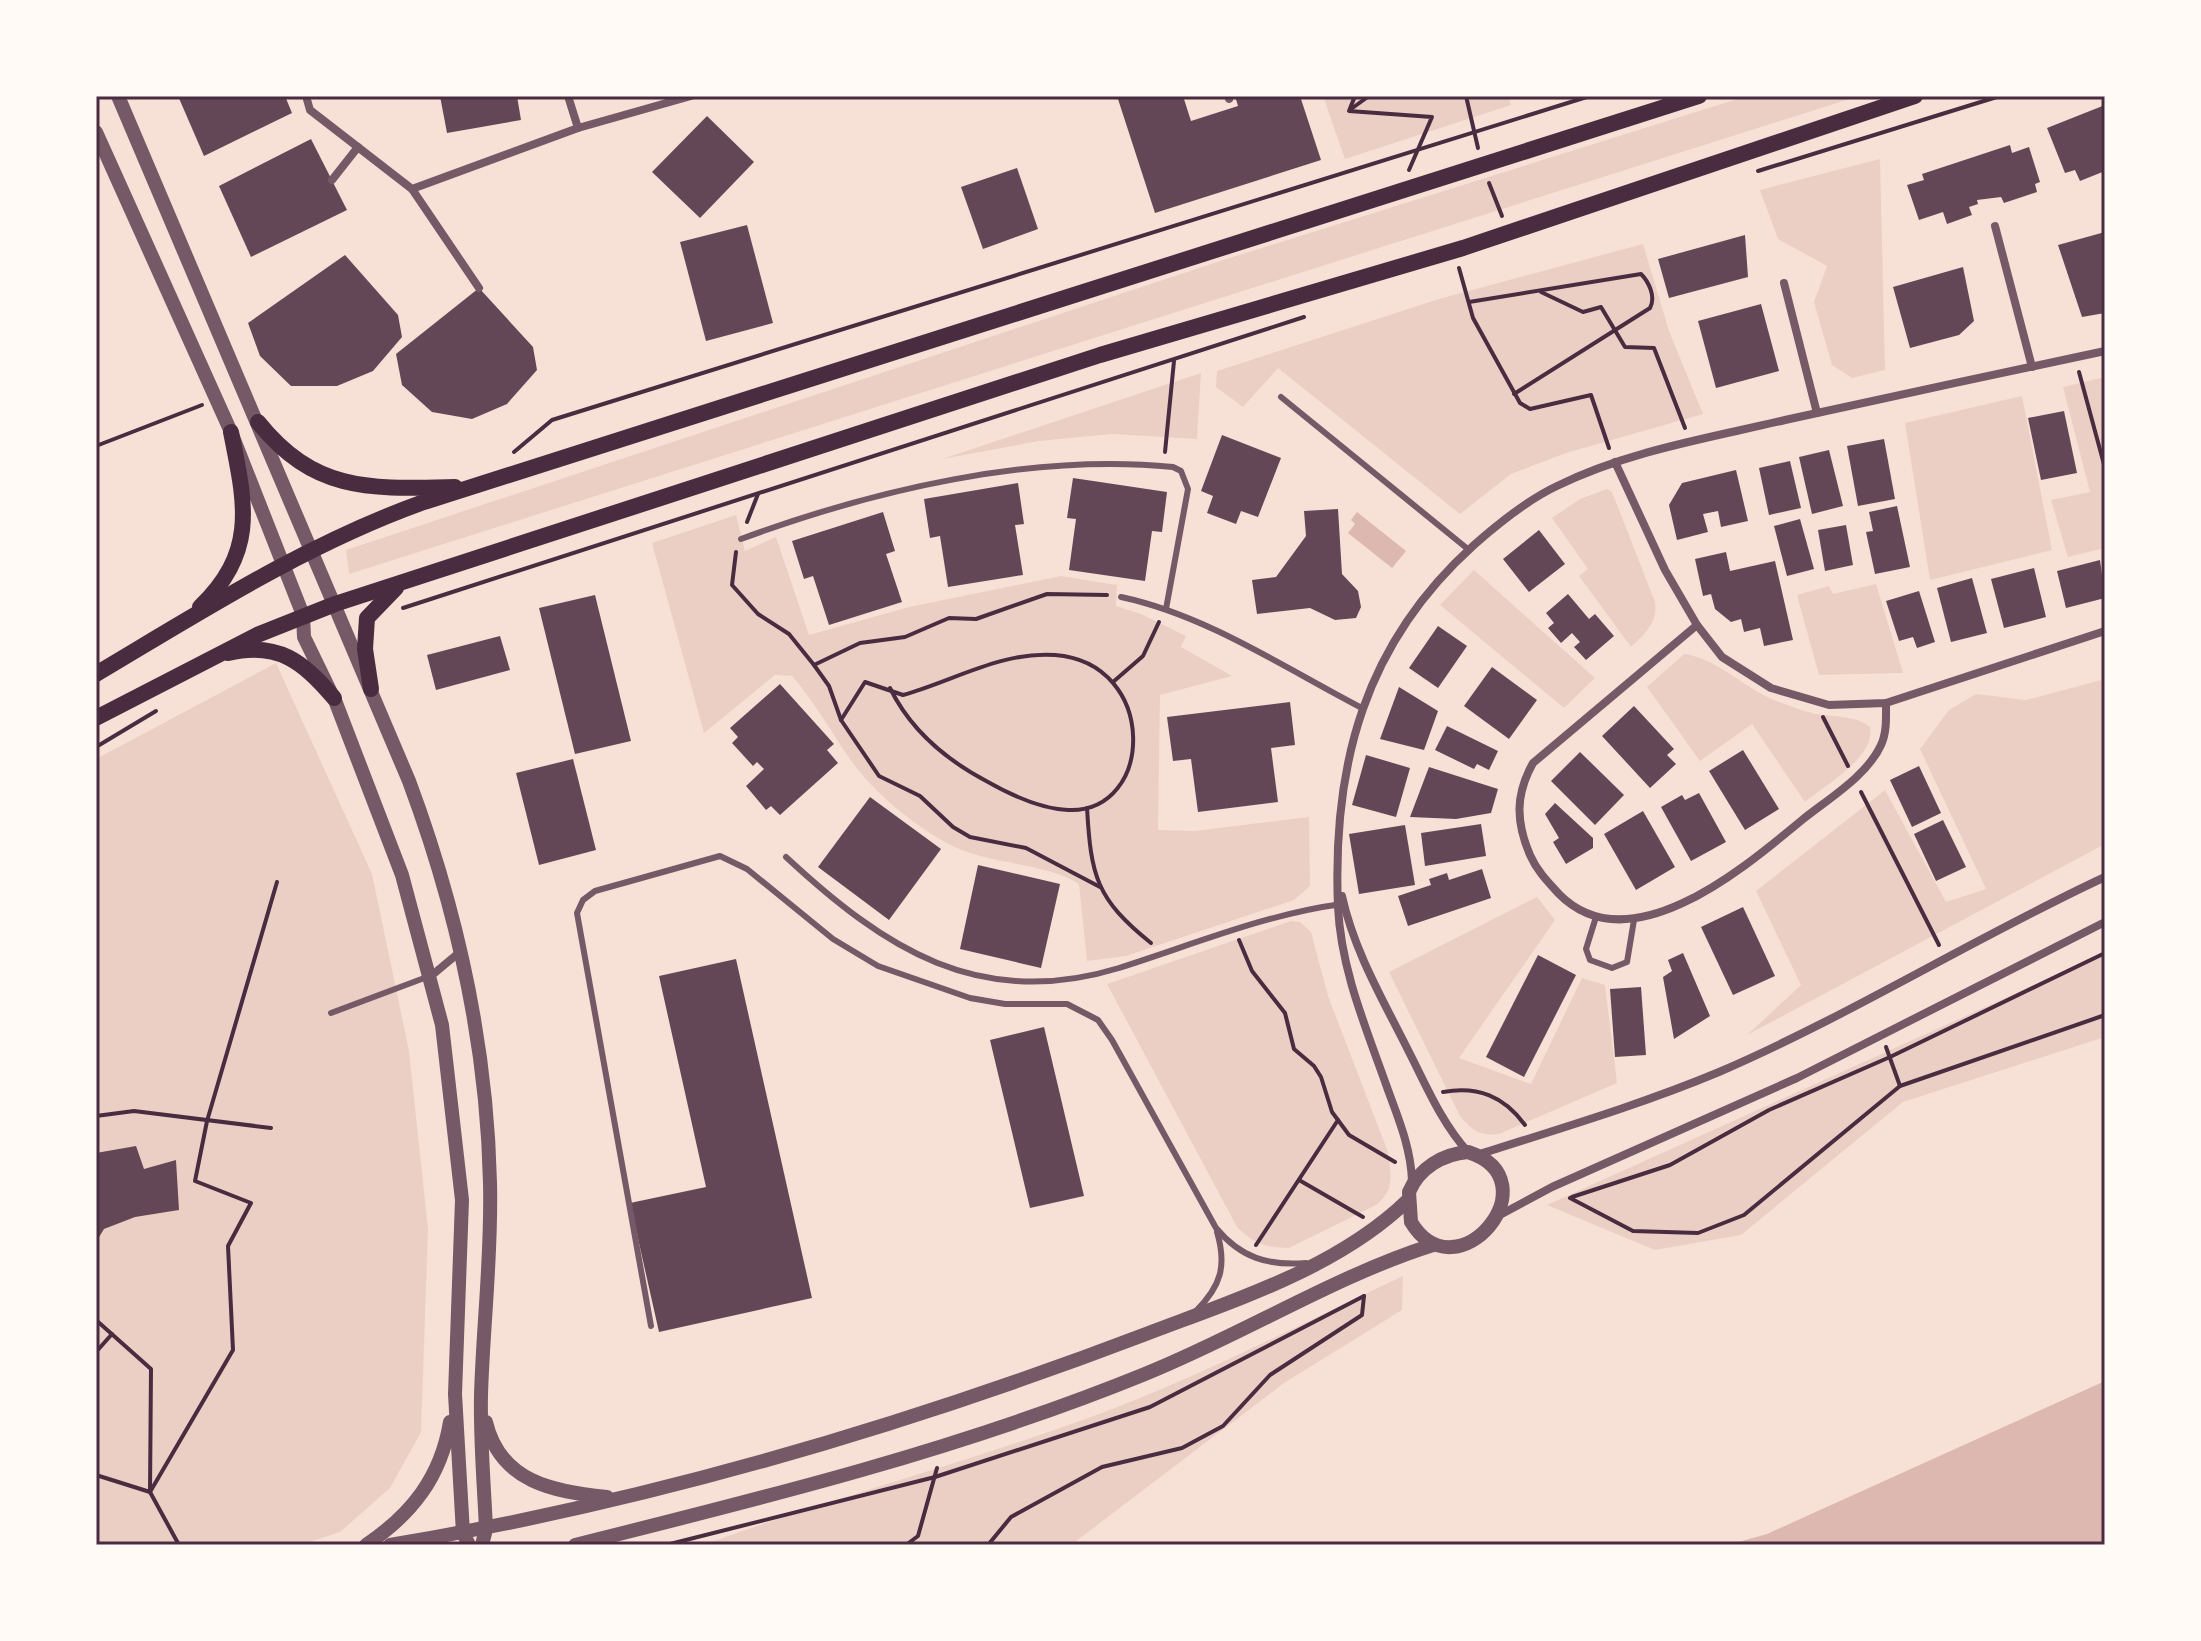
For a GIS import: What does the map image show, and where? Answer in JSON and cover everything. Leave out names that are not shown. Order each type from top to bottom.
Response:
[{"type":"main road","points":[[96,674],[282,564],[389,515],[1699,96]]},
{"type":"main road","points":[[96,718],[211,657],[303,615],[335,604],[1100,355],[1508,232],[1915,96]]},
{"type":"main road","points":[[258,422],[301,464],[351,486],[473,486]]},
{"type":"main road","points":[[184,622],[222,581],[242,542],[244,498],[231,432]]},
{"type":"main road","points":[[371,689],[365,649],[366,620],[375,606],[409,580]]},
{"type":"main road","points":[[211,657],[236,651],[266,651],[287,656],[308,669],[334,698]]},
{"type":"street","points":[[118,96],[371,689],[431,841],[462,951],[482,1078],[490,1181],[481,1402],[486,1529],[482,1545]]},
{"type":"street","points":[[306,96],[310,110],[412,189],[479,288]]},
{"type":"street","points":[[568,96],[578,128]]},
{"type":"street","points":[[412,189],[578,128],[691,96]]},
{"type":"street","points":[[96,132],[231,432],[303,615],[304,637],[334,698],[392,846],[431,976],[452,1088],[462,1200],[455,1394],[466,1539]]},
{"type":"street","points":[[332,180],[358,147]]},
{"type":"street","points":[[1995,226],[2032,367]]},
{"type":"street","points":[[1784,283],[1817,413]]},
{"type":"street","points":[[1433,1245],[1411,1222],[1408,1200],[1412,1178],[1408,1145],[1355,998],[1343,947],[1338,872],[1341,795],[1362,708],[1398,631],[1428,590],[1469,550],[1554,487],[1615,462],[1817,413],[2105,351]]},
{"type":"street","points":[[1615,462],[1665,570],[1697,625],[1722,657],[1771,688],[1829,705],[1886,703],[2105,631]]},
{"type":"street","points":[[1697,625],[1533,763],[1522,782],[1518,808],[1531,858],[1544,879],[1568,903],[1596,917],[1634,920],[1690,901],[1727,877],[1854,778],[1881,746],[1887,724],[1886,703]]},
{"type":"street","points":[[1412,1178],[1444,1157],[1472,1154],[1533,1137],[1718,1072],[2105,877]]},
{"type":"street","points":[[1341,904],[1360,953],[1445,1123],[1472,1154],[1488,1160],[1502,1180],[1503,1204],[1498,1216]]},
{"type":"street","points":[[575,1545],[798,1489],[1074,1402],[1146,1374],[1396,1258],[1433,1245],[1461,1245],[1476,1239],[1498,1216],[1882,1035],[2105,922]]},
{"type":"street","points":[[431,976],[462,951]]},
{"type":"street","points":[[390,1545],[466,1539],[486,1529],[620,1498],[929,1410],[1077,1360],[1191,1317],[1315,1263],[1378,1226],[1408,1200]]},
{"type":"street","points":[[366,1545],[398,1521],[429,1486],[447,1443],[455,1394]]},
{"type":"street","points":[[481,1402],[488,1433],[498,1451],[526,1480],[558,1491],[620,1498]]},
{"type":"lane","points":[[1281,397],[1469,550]]},
{"type":"lane","points":[[741,539],[841,505],[945,481],[1043,468],[1163,466],[1181,471],[1188,489],[1166,609]]},
{"type":"lane","points":[[1121,597],[1166,609],[1362,708]]},
{"type":"lane","points":[[651,1326],[577,913],[583,900],[595,891],[720,856],[747,869],[833,939],[878,966],[970,998],[1005,1004],[1067,1004],[1098,1020],[1216,1228],[1227,1241],[1249,1256],[1272,1264],[1315,1263]]},
{"type":"lane","points":[[786,857],[848,913],[906,951],[956,972],[1004,979],[1065,979],[1115,969],[1235,931],[1341,904]]},
{"type":"lane","points":[[1596,917],[1586,949],[1590,960],[1612,968],[1627,962],[1634,920]]},
{"type":"lane","points":[[331,1013],[431,976]]},
{"type":"lane","points":[[1191,1317],[1212,1293],[1224,1265],[1216,1228]]},
{"type":"path","points":[[1349,111],[1355,96]]},
{"type":"path","points":[[1349,111],[1369,96]]},
{"type":"path","points":[[1466,96],[1481,166],[1508,232]]},
{"type":"path","points":[[507,458],[552,420],[1590,96]]},
{"type":"path","points":[[1746,175],[2000,96]]},
{"type":"path","points":[[1349,111],[1432,117],[1399,192]]},
{"type":"path","points":[[1470,262],[1458,265],[1473,318],[1520,403],[1530,409],[1591,395],[1615,462]]},
{"type":"path","points":[[1469,302],[1641,274],[1646,279],[1653,302],[1514,394]]},
{"type":"path","points":[[1539,291],[1583,312],[1601,307],[1625,347],[1645,346],[1659,353],[1691,442]]},
{"type":"path","points":[[366,620],[1309,315]]},
{"type":"path","points":[[2075,358],[2105,468]]},
{"type":"path","points":[[1163,466],[1175,360]]},
{"type":"path","points":[[96,446],[217,399]]},
{"type":"path","points":[[758,494],[732,562],[732,585],[758,614],[789,634],[814,665],[829,686],[841,720],[861,745],[879,776],[920,796],[953,827],[970,837],[1026,848],[1100,887]]},
{"type":"path","points":[[814,665],[860,643],[905,637],[949,618],[976,619],[1047,594],[1081,592],[1121,597]]},
{"type":"path","points":[[1113,682],[1143,656],[1166,609]]},
{"type":"path","points":[[841,720],[865,682],[890,688],[903,695],[1016,657],[1056,655],[1085,663],[1113,682],[1135,722],[1134,744],[1122,782],[1087,808],[1068,810],[1043,805],[969,772],[932,745],[904,716],[890,688]]},
{"type":"path","points":[[1814,701],[1946,958]]},
{"type":"path","points":[[1087,808],[1090,853],[1100,887],[1112,909],[1164,953]]},
{"type":"path","points":[[150,1492],[233,1350],[228,1246],[251,1203],[195,1181],[207,1121],[277,882]]},
{"type":"path","points":[[1235,931],[1252,971],[1288,1020],[1294,1049],[1314,1066],[1321,1077],[1326,1099],[1338,1120],[1349,1135],[1412,1178]]},
{"type":"path","points":[[2105,953],[1890,1057],[1769,1110],[1670,1165],[1570,1198],[1633,1231],[1698,1233],[1744,1215],[1900,1086],[2105,1015]]},
{"type":"path","points":[[1882,1035],[1900,1086]]},
{"type":"path","points":[[1431,1094],[1459,1089],[1491,1095],[1518,1116],[1533,1137]]},
{"type":"path","points":[[96,1116],[134,1111],[271,1128]]},
{"type":"path","points":[[1249,1256],[1338,1120]]},
{"type":"path","points":[[1299,1180],[1378,1226]]},
{"type":"path","points":[[988,1545],[1011,1517],[1102,1467],[1182,1448],[1223,1426],[1270,1375],[1362,1315],[1364,1296]]},
{"type":"path","points":[[96,1320],[151,1369],[150,1492],[179,1545]]},
{"type":"path","points":[[96,1352],[112,1334]]},
{"type":"path","points":[[906,1545],[918,1536],[940,1445]]},
{"type":"path","points":[[96,1475],[150,1492]]},
{"type":"shaded area","points":[[1323,96],[1508,96],[1511,105],[1345,159]]},
{"type":"shaded area","points":[[1747,96],[1859,96],[349,574],[346,550],[1217,262]]},
{"type":"shaded area","points":[[1880,159],[1885,370],[1852,378],[1832,365],[1814,302],[1827,266],[1778,239],[1760,190]]},
{"type":"shaded area","points":[[1643,244],[1669,331],[1703,414],[1566,453],[1511,474],[1460,514],[1278,368],[1243,407],[1216,387],[1217,371],[1439,299]]},
{"type":"shaded area","points":[[1201,373],[1197,439],[1112,434],[1039,441],[942,459]]},
{"type":"shaded area","points":[[2105,377],[2105,548],[2068,557],[2051,500],[2090,492],[2063,387]]},
{"type":"shaded area","points":[[2022,396],[2052,550],[1930,580],[1905,423]]},
{"type":"shaded area","points":[[1607,489],[1612,492],[1655,602],[1652,622],[1631,647],[1579,576],[1588,569],[1552,518],[1580,499]]},
{"type":"shaded area","points":[[1357,512],[1406,551],[1392,568],[1348,533],[1355,524],[1351,520]]},
{"type":"shaded area","points":[[736,515],[745,551],[776,537],[809,635],[909,607],[1061,576],[1117,585],[1116,606],[1141,614],[1186,636],[1181,647],[1232,676],[1160,695],[1158,830],[1194,831],[1309,817],[1310,886],[1294,900],[1126,956],[1087,961],[1079,884],[1048,871],[961,850],[920,826],[861,774],[792,676],[775,675],[704,733],[652,543]]},
{"type":"shaded area","points":[[1474,570],[1595,678],[1564,708],[1440,605]]},
{"type":"shaded area","points":[[1876,584],[1903,673],[1819,675],[1797,595],[1829,586],[1833,594]]},
{"type":"shaded area","points":[[1684,654],[1708,661],[1779,702],[1811,713],[1851,718],[1864,723],[1870,727],[1870,738],[1865,749],[1847,769],[1805,802],[1752,724],[1700,761],[1647,687]]},
{"type":"shaded area","points":[[276,663],[372,874],[409,1051],[428,1229],[421,1432],[390,1488],[340,1532],[300,1545],[96,1545],[96,759]]},
{"type":"shaded area","points":[[2105,679],[2105,844],[1747,1035],[1801,985],[1756,891],[1885,790],[1946,902],[1986,889],[1920,749],[1949,710],[1976,694],[2026,700]]},
{"type":"shaded area","points":[[1537,897],[1555,920],[1459,1058],[1531,1084],[1582,978],[1605,985],[1617,1083],[1499,1134],[1481,1133],[1460,1116],[1389,972]]},
{"type":"shaded area","points":[[1291,921],[1300,922],[1311,932],[1328,996],[1388,1152],[1391,1175],[1386,1194],[1376,1205],[1289,1248],[1260,1244],[1237,1227],[1107,984]]},
{"type":"shaded area","points":[[2105,953],[2105,1037],[1903,1102],[1741,1235],[1655,1250],[1547,1205]]},
{"type":"shaded area","points":[[1403,1276],[1402,1310],[1284,1383],[1071,1545],[703,1545],[1104,1412],[1233,1357]]},
{"type":"shaded area","points":[[2105,1381],[2105,1545],[1728,1545],[1767,1534]]},
{"type":"building","points":[[178,96],[285,96],[292,113],[204,156]]},
{"type":"building","points":[[440,96],[517,96],[521,120],[447,133]]},
{"type":"building","points":[[1117,96],[1183,96],[1191,121],[1238,106],[1235,96],[1300,96],[1321,160],[1155,213]]},
{"type":"building","points":[[2105,105],[2105,171],[2080,181],[2075,170],[2065,173],[2047,128]]},
{"type":"building","points":[[707,116],[754,162],[700,218],[652,172]]},
{"type":"building","points":[[311,139],[347,210],[251,257],[219,186]]},
{"type":"building","points":[[2010,145],[2012,153],[2029,147],[2040,182],[2035,184],[2037,192],[2004,203],[2001,197],[1977,200],[1978,204],[1969,207],[1972,215],[1947,224],[1943,212],[1919,220],[1907,185],[1924,180],[1922,174]]},
{"type":"building","points":[[1017,168],[1038,229],[983,249],[961,187]]},
{"type":"building","points":[[747,225],[773,323],[706,341],[680,242]]},
{"type":"building","points":[[2105,232],[2105,313],[2082,317],[2058,245]]},
{"type":"building","points":[[1745,235],[1748,277],[1669,298],[1658,259]]},
{"type":"building","points":[[345,255],[398,315],[402,337],[373,371],[337,386],[291,386],[260,356],[248,323]]},
{"type":"building","points":[[1963,267],[1974,321],[1959,335],[1910,348],[1893,287]]},
{"type":"building","points":[[479,288],[533,347],[537,370],[507,404],[472,419],[432,412],[402,385],[396,354]]},
{"type":"building","points":[[1761,304],[1779,371],[1716,388],[1698,321]]},
{"type":"building","points":[[2064,411],[2077,473],[2041,480],[2028,418]]},
{"type":"building","points":[[1222,435],[1281,458],[1258,517],[1241,511],[1236,524],[1207,513],[1213,496],[1201,491]]},
{"type":"building","points":[[1884,439],[1895,499],[1858,506],[1847,446]]},
{"type":"building","points":[[1829,450],[1843,506],[1812,514],[1799,457]]},
{"type":"building","points":[[1790,461],[1801,508],[1769,515],[1759,468]]},
{"type":"building","points":[[1736,470],[1748,521],[1721,527],[1718,511],[1703,514],[1708,532],[1677,540],[1669,505],[1682,483]]},
{"type":"building","points":[[1073,478],[1167,492],[1162,532],[1152,531],[1145,581],[1069,570],[1076,519],[1067,518]]},
{"type":"building","points":[[1018,483],[1024,524],[1015,525],[1023,575],[948,587],[940,536],[930,538],[924,499]]},
{"type":"building","points":[[1897,506],[1910,567],[1875,574],[1866,532],[1873,531],[1869,512]]},
{"type":"building","points":[[1338,509],[1342,574],[1358,591],[1361,607],[1356,618],[1335,620],[1310,608],[1257,614],[1252,580],[1276,577],[1306,536],[1304,511]]},
{"type":"building","points":[[883,512],[895,551],[886,554],[902,602],[829,625],[813,576],[804,579],[792,541]]},
{"type":"building","points":[[1800,519],[1814,569],[1787,576],[1774,526]]},
{"type":"building","points":[[1846,525],[1853,565],[1825,571],[1818,530]]},
{"type":"building","points":[[1539,530],[1565,564],[1529,592],[1503,559]]},
{"type":"building","points":[[1726,552],[1730,571],[1775,561],[1793,640],[1764,646],[1760,628],[1744,632],[1741,619],[1731,622],[1715,609],[1711,594],[1703,596],[1695,559]]},
{"type":"building","points":[[2100,560],[2105,598],[2066,608],[2057,571]]},
{"type":"building","points":[[2034,568],[2046,617],[2004,628],[1991,579]]},
{"type":"building","points":[[1972,578],[1987,633],[1951,642],[1937,588]]},
{"type":"building","points":[[1919,591],[1935,642],[1917,648],[1913,637],[1899,641],[1886,601]]},
{"type":"building","points":[[1568,594],[1589,619],[1595,614],[1614,636],[1586,660],[1574,647],[1580,642],[1572,633],[1561,643],[1548,628],[1554,623],[1546,613]]},
{"type":"building","points":[[595,595],[631,741],[575,754],[539,608]]},
{"type":"building","points":[[1438,626],[1467,646],[1438,688],[1409,668]]},
{"type":"building","points":[[500,636],[510,670],[436,690],[427,655]]},
{"type":"building","points":[[1492,667],[1537,700],[1509,739],[1464,706]]},
{"type":"building","points":[[780,684],[834,744],[827,750],[838,763],[780,815],[771,806],[766,810],[746,786],[764,769],[757,762],[753,766],[732,743],[738,737],[730,728]]},
{"type":"building","points":[[1399,687],[1438,711],[1424,750],[1380,739]]},
{"type":"building","points":[[1290,702],[1295,745],[1271,748],[1278,802],[1198,812],[1191,759],[1173,761],[1167,717]]},
{"type":"building","points":[[1634,706],[1674,749],[1667,755],[1676,764],[1650,788],[1602,736]]},
{"type":"building","points":[[1447,726],[1498,751],[1489,770],[1477,764],[1474,769],[1435,750]]},
{"type":"building","points":[[1743,750],[1779,809],[1745,830],[1709,771]]},
{"type":"building","points":[[1580,752],[1624,795],[1595,825],[1551,781]]},
{"type":"building","points":[[1366,755],[1410,768],[1396,817],[1352,805]]},
{"type":"building","points":[[573,759],[596,850],[539,865],[516,773]]},
{"type":"building","points":[[1919,766],[1941,813],[1912,827],[1890,780]]},
{"type":"building","points":[[1429,767],[1498,789],[1491,813],[1456,819],[1410,817]]},
{"type":"building","points":[[1699,793],[1726,842],[1691,861],[1661,807],[1682,795],[1685,800]]},
{"type":"building","points":[[870,797],[941,849],[889,920],[818,867]]},
{"type":"building","points":[[1555,803],[1593,838],[1593,848],[1566,864],[1553,842],[1559,838],[1545,814]]},
{"type":"building","points":[[1643,811],[1675,867],[1636,890],[1604,834]]},
{"type":"building","points":[[1943,820],[1966,867],[1936,881],[1914,834]]},
{"type":"building","points":[[1481,824],[1486,856],[1425,866],[1421,833]]},
{"type":"building","points":[[1405,825],[1415,885],[1359,894],[1349,834]]},
{"type":"building","points":[[978,865],[1060,884],[1041,968],[960,949]]},
{"type":"building","points":[[1482,869],[1491,898],[1408,926],[1398,896],[1431,885],[1429,879],[1447,873],[1449,880]]},
{"type":"building","points":[[1743,907],[1775,976],[1733,995],[1701,927]]},
{"type":"building","points":[[1683,953],[1710,1016],[1674,1039],[1663,977],[1672,971],[1668,960]]},
{"type":"building","points":[[1538,955],[1576,975],[1524,1077],[1486,1057]]},
{"type":"building","points":[[736,959],[812,1298],[659,1332],[630,1203],[706,1187],[659,976]]},
{"type":"building","points":[[1641,987],[1646,1055],[1615,1057],[1610,989]]},
{"type":"building","points":[[1044,1027],[1084,1196],[1030,1208],[990,1040]]},
{"type":"building","points":[[136,1146],[144,1169],[176,1160],[179,1210],[135,1217],[104,1229],[96,1242],[96,1153]]}]
